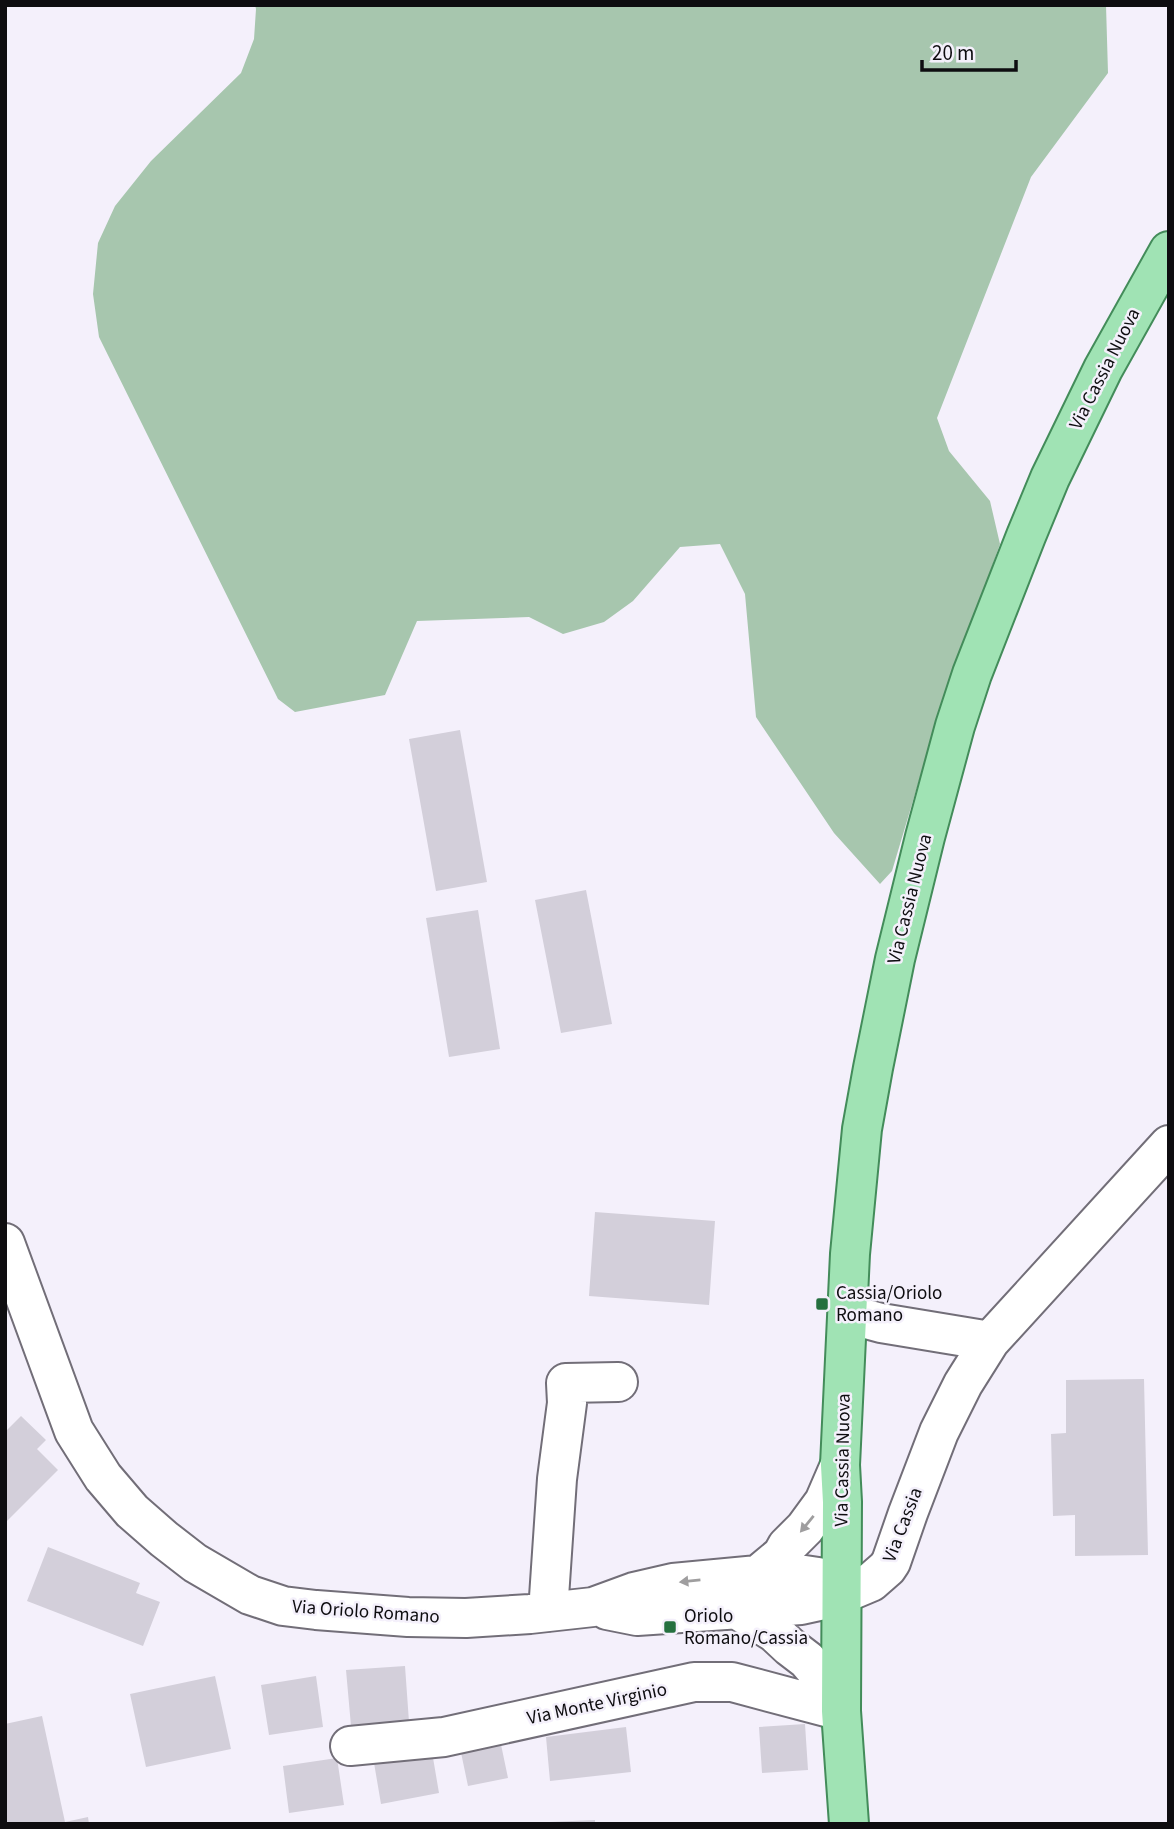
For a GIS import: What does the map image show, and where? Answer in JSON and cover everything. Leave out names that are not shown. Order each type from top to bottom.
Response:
[{"type":"main road","name":"Via Cassia Nuova","points":[[841,1594],[840,1465],[855,1197],[862,1129],[898,945],[955,726],[990,628],[1051,478],[1103,369],[1169,251]]},
{"type":"main road","points":[[841,1594],[841,1712],[849,1824]]},
{"type":"street","name":"Via Cassia","points":[[841,1594],[871,1582],[891,1562],[939,1432],[963,1384],[990,1341],[1169,1145]]},
{"type":"street","name":"Via Oriolo Romano","points":[[5,1243],[74,1432],[103,1477],[132,1511],[195,1563],[250,1595],[283,1606],[350,1614],[466,1618],[593,1607],[634,1592],[673,1583],[758,1574],[818,1577],[832,1583],[841,1594],[801,1605],[637,1616],[593,1607]]},
{"type":"street","points":[[848,1314],[990,1341]]},
{"type":"street","points":[[548,1612],[557,1479],[567,1403],[566,1383],[618,1382]]},
{"type":"street","points":[[758,1574],[782,1555],[805,1528],[824,1502],[840,1465]]},
{"type":"street","points":[[738,1610],[775,1633],[807,1660],[841,1712]]},
{"type":"street","name":"Via Monte Virginio","points":[[350,1746],[444,1737],[694,1682],[732,1682],[841,1712]]},
{"type":"green space","points":[[255,5],[1106,5],[1108,73],[1031,177],[937,418],[949,451],[990,501],[1000,544],[935,727],[892,871],[880,884],[834,833],[756,717],[745,594],[720,544],[680,547],[633,601],[604,622],[563,634],[529,617],[417,621],[385,695],[295,712],[278,699],[99,337],[93,294],[98,243],[115,206],[151,161],[241,73],[254,39]]},
{"type":"building","points":[[460,730],[487,882],[436,891],[409,739]]},
{"type":"building","points":[[586,890],[612,1024],[561,1033],[535,900]]},
{"type":"building","points":[[478,910],[500,1049],[449,1057],[426,918]]},
{"type":"building","points":[[595,1212],[715,1221],[709,1305],[589,1296]]},
{"type":"building","points":[[1144,1379],[1148,1555],[1075,1556],[1075,1515],[1053,1516],[1051,1434],[1066,1433],[1066,1380]]},
{"type":"building","points":[[21,1416],[46,1440],[37,1449],[58,1470],[5,1523],[5,1432]]},
{"type":"building","points":[[48,1547],[140,1583],[136,1593],[160,1602],[143,1646],[27,1601]]},
{"type":"building","points":[[405,1666],[409,1722],[351,1726],[346,1670]]},
{"type":"building","points":[[215,1676],[231,1749],[146,1767],[130,1694]]},
{"type":"building","points":[[316,1676],[323,1727],[269,1735],[261,1685]]},
{"type":"building","points":[[42,1716],[65,1822],[88,1817],[89,1824],[5,1824],[5,1724]]},
{"type":"building","points":[[805,1724],[808,1770],[762,1773],[759,1727]]},
{"type":"building","points":[[626,1727],[631,1772],[550,1781],[546,1737]]},
{"type":"building","points":[[499,1735],[508,1778],[468,1786],[459,1743]]},
{"type":"building","points":[[431,1746],[439,1793],[381,1804],[373,1757]]},
{"type":"building","points":[[337,1758],[344,1805],[289,1813],[283,1766]]},
{"type":"building","points":[[595,1820],[595,1824],[549,1824],[549,1822]]},
{"type":"place","name":"Cassia/Oriolo Romano","points":[[822,1304]]},
{"type":"place","name":"Oriolo Romano/Cassia","points":[[670,1627]]}]
